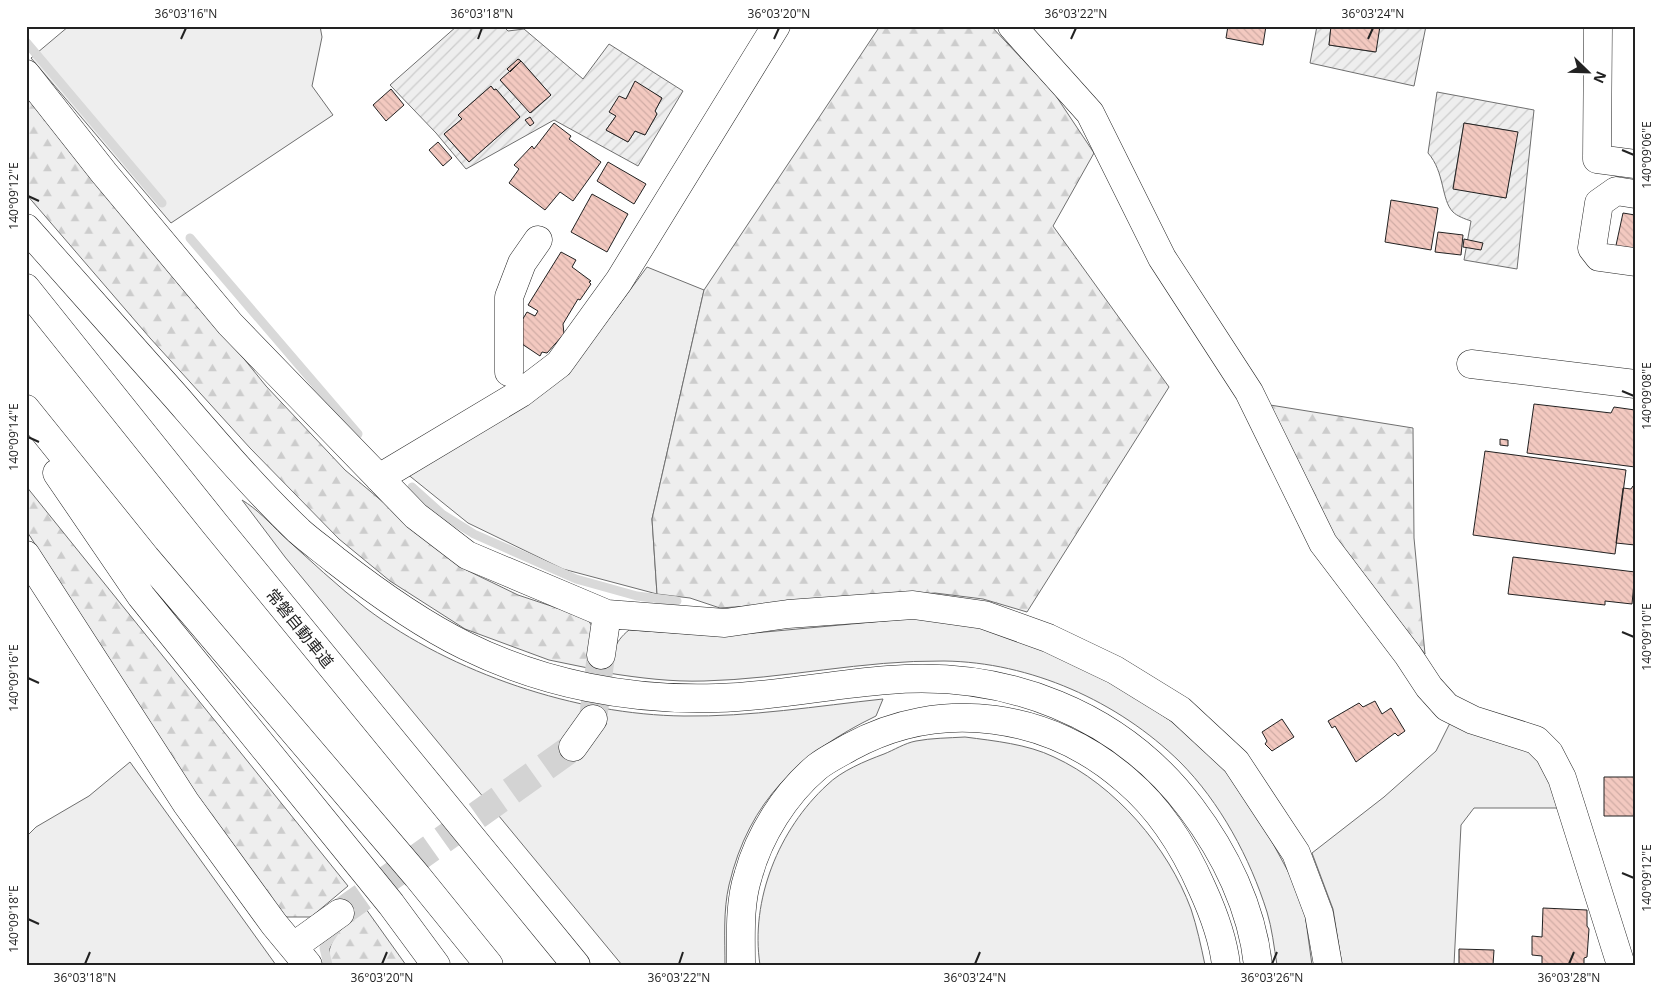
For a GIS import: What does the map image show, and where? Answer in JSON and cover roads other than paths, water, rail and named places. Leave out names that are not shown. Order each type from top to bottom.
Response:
[{"type":"main road","points":[[379,478],[521,393],[559,364],[619,281],[776,26]]},
{"type":"main road","points":[[1012,26],[1090,113],[1162,258],[1249,392],[1324,542],[1408,655],[1429,687],[1447,707],[1473,720],[1536,740],[1549,752],[1562,778],[1621,965]]},
{"type":"main road","points":[[1598,26],[1597,159],[1635,164]]},
{"type":"main road","points":[[26,74],[104,173],[230,324],[338,438],[416,516],[467,555],[607,614],[725,623],[788,614],[913,605],[984,615],[1014,624],[1115,670],[1180,710],[1236,762],[1296,853],[1320,914],[1328,965]]},
{"type":"main road","points":[[1635,194],[1616,191],[1600,203],[1592,248],[1599,257],[1635,262]]},
{"type":"main road","points":[[26,228],[250,481],[302,534],[398,606],[435,629],[467,647],[526,671],[580,686],[626,694],[671,698],[720,698],[889,680],[927,678],[966,680],[999,686],[1059,706],[1097,724],[1130,744],[1155,765],[1180,792],[1204,824],[1237,886],[1248,921],[1258,965]]},
{"type":"main road","points":[[509,372],[509,297],[522,263],[538,240]]},
{"type":"main road","name":"常磐自動車道","points":[[26,288],[215,524],[576,965]]},
{"type":"main road","points":[[1471,364],[1635,384]]},
{"type":"main road","points":[[26,409],[146,558],[417,876],[489,965]]},
{"type":"main road","points":[[26,428],[140,596],[391,904],[436,965]]},
{"type":"main road","points":[[26,555],[186,803],[274,924],[301,955],[340,913]]},
{"type":"main road","points":[[601,655],[607,614]]},
{"type":"main road","points":[[742,965],[743,903],[747,877],[758,847],[773,820],[792,793],[818,766],[875,733],[927,719],[965,717],[1004,722],[1046,732],[1075,745],[1127,781],[1150,804],[1184,851],[1218,928],[1226,965]]},
{"type":"main road","points":[[573,747],[593,720]]},
{"type":"waterway","points":[[26,42],[162,203]]},
{"type":"waterway","points":[[190,238],[358,434]]},
{"type":"waterway","points":[[412,487],[442,514],[474,534],[576,579],[637,596],[677,601]]},
{"type":"waterway","points":[[328,965],[324,948],[336,929]]},
{"type":"tunnel","points":[[593,719],[601,655]]},
{"type":"tunnel","points":[[340,913],[573,747]]}]
